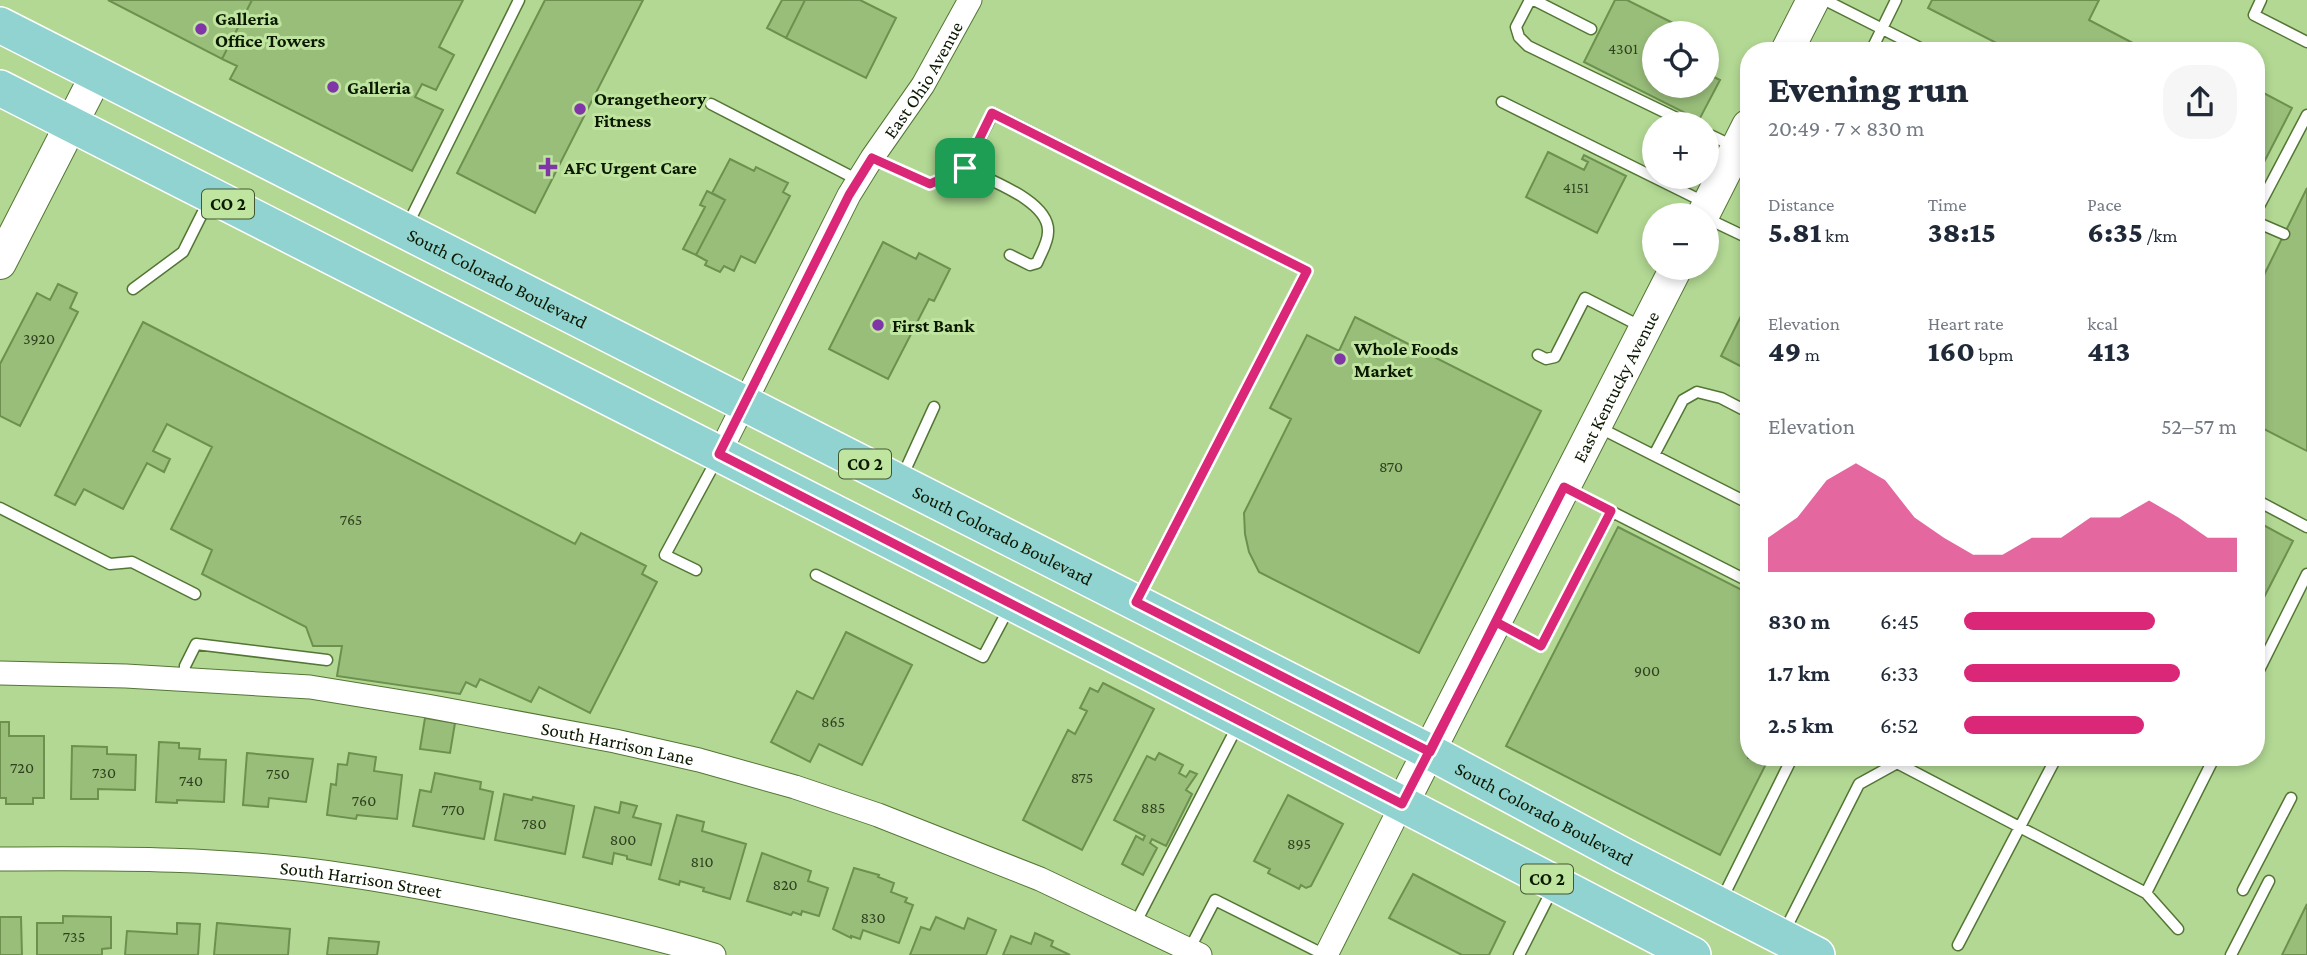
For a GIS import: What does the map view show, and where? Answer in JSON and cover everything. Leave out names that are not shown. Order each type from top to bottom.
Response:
[{"type":"main road","name":"South Colorado Boulevard","points":[[0,25],[1430,752],[1817,955]]},
{"type":"main road","name":"CO 2","points":[[0,88],[1241,720],[1693,955]]},
{"type":"street","name":"East Ohio Avenue","points":[[719,454],[858,180],[923,85],[970,0]]},
{"type":"street","points":[[1792,42],[1813,0]]},
{"type":"street","points":[[0,263],[97,74]]},
{"type":"street","points":[[1711,203],[1740,145]]},
{"type":"street","name":"East Kentucky Avenue","points":[[1325,955],[1670,280]]},
{"type":"street","name":"South Harrison Lane","points":[[0,673],[310,687],[615,741],[699,760],[878,815],[1040,879],[1195,952]]},
{"type":"street","name":"South Harrison Street","points":[[0,859],[123,859],[344,874],[452,893],[594,923],[714,955]]},
{"type":"lane","points":[[405,230],[519,0]]},
{"type":"lane","points":[[1591,29],[1532,0],[1516,27],[1519,37],[1528,46],[1664,112]]},
{"type":"lane","points":[[1825,0],[1908,42]]},
{"type":"lane","points":[[1875,42],[1896,0]]},
{"type":"lane","points":[[2261,0],[2254,15],[2307,42]]},
{"type":"lane","points":[[1502,102],[1688,203]]},
{"type":"lane","points":[[711,104],[858,180]]},
{"type":"lane","points":[[872,158],[930,184],[965,168],[992,113],[1307,271],[1136,602]]},
{"type":"lane","points":[[2265,195],[2307,115]]},
{"type":"lane","points":[[1719,134],[1740,135]]},
{"type":"lane","points":[[965,168],[1031,202],[1045,214],[1049,229],[1047,242],[1037,263],[1030,265],[1010,255]]},
{"type":"lane","points":[[133,289],[183,252],[211,196]]},
{"type":"lane","points":[[1719,221],[1740,234]]},
{"type":"lane","points":[[2265,226],[2284,234]]},
{"type":"lane","points":[[1538,355],[1546,359],[1555,357],[1585,298],[1645,329]]},
{"type":"lane","points":[[1654,455],[1683,400],[1697,392],[1721,398],[1740,408]]},
{"type":"lane","points":[[900,482],[934,407]]},
{"type":"lane","points":[[1596,426],[1740,499]]},
{"type":"lane","points":[[696,570],[665,555],[719,454]]},
{"type":"lane","points":[[1564,487],[1740,577]]},
{"type":"lane","points":[[2265,505],[2307,527]]},
{"type":"lane","points":[[0,508],[110,564],[132,562],[195,594]]},
{"type":"lane","points":[[1496,622],[1541,646],[1611,511]]},
{"type":"lane","points":[[2265,658],[2307,574]]},
{"type":"lane","points":[[816,575],[983,657],[1011,603]]},
{"type":"lane","points":[[185,680],[186,666],[196,644],[327,660]]},
{"type":"lane","points":[[1135,924],[1241,720]]},
{"type":"lane","points":[[1719,905],[1788,766]]},
{"type":"lane","points":[[1782,937],[1859,784],[1888,766]]},
{"type":"lane","points":[[1909,766],[2146,893],[2178,929]]},
{"type":"lane","points":[[1958,945],[2052,766]]},
{"type":"lane","points":[[2146,893],[2210,766]]},
{"type":"lane","points":[[2243,890],[2291,798]]},
{"type":"lane","points":[[2231,955],[2269,881]]},
{"type":"lane","points":[[1519,955],[1556,884]]},
{"type":"lane","points":[[1195,952],[1215,900],[1325,955]]},
{"type":"building","name":"Galleria Office Towers","points":[[108,0],[252,0],[222,59]]},
{"type":"building","name":"Galleria","points":[[252,0],[463,0],[439,47],[454,55],[436,90],[422,84],[415,97],[443,110],[412,171],[230,79],[237,66],[222,59]]},
{"type":"building","points":[[545,0],[643,0],[535,213],[457,173]]},
{"type":"building","points":[[782,0],[805,0],[786,38],[767,28]]},
{"type":"building","points":[[805,0],[860,0],[896,18],[866,78],[786,38]]},
{"type":"building","points":[[1615,0],[1627,0],[1669,21],[1642,21],[1642,91],[1584,62]]},
{"type":"building","points":[[1932,0],[2099,0],[2089,20],[2131,42],[1994,42],[1928,8]]},
{"type":"building","points":[[2265,94],[2292,108],[2265,160]]},
{"type":"building","points":[[1655,98],[1711,98],[1703,112],[1683,112]]},
{"type":"building","points":[[1548,152],[1584,170],[1588,162],[1582,159],[1584,155],[1626,176],[1597,233],[1526,197]]},
{"type":"building","points":[[730,159],[754,171],[756,167],[788,183],[783,192],[790,196],[755,263],[741,256],[734,271],[724,266],[720,272],[705,265],[707,261],[696,255],[725,200],[712,193]]},
{"type":"building","points":[[2307,188],[2307,451],[2265,430],[2265,273]]},
{"type":"building","points":[[707,191],[725,200],[696,255],[683,249],[705,207],[700,205]]},
{"type":"building","name":"First Bank","points":[[883,242],[916,259],[919,253],[950,269],[934,301],[929,299],[888,379],[829,349]]},
{"type":"building","points":[[58,284],[77,293],[70,308],[78,312],[20,426],[0,416],[0,364],[37,293],[50,300]]},
{"type":"building","points":[[1355,317],[1541,411],[1419,653],[1259,572],[1249,552],[1245,534],[1244,513],[1291,419],[1270,408],[1307,335],[1339,351]]},
{"type":"building","points":[[1740,318],[1740,366],[1721,356]]},
{"type":"building","points":[[143,322],[575,544],[581,533],[646,566],[642,574],[657,582],[590,713],[539,687],[531,702],[480,679],[476,687],[466,682],[460,694],[337,676],[342,646],[313,646],[306,627],[202,574],[212,550],[171,529],[212,447],[167,424],[153,451],[170,459],[164,472],[147,463],[123,509],[84,489],[75,505],[55,495]]},
{"type":"building","points":[[2265,526],[2293,541],[2265,595]]},
{"type":"building","points":[[1618,527],[1740,589],[1740,766],[1765,766],[1720,855],[1506,746]]},
{"type":"building","points":[[846,632],[912,665],[862,765],[819,744],[810,762],[771,742],[797,691],[813,699]]},
{"type":"building","points":[[1103,683],[1154,709],[1082,850],[1023,820],[1068,730],[1075,734],[1087,711],[1080,708],[1090,688],[1098,692]]},
{"type":"building","points":[[425,718],[455,723],[450,753],[420,749]]},
{"type":"building","points":[[0,722],[9,722],[9,736],[44,736],[44,798],[33,798],[33,804],[6,804],[6,798],[0,798]]},
{"type":"building","points":[[159,742],[179,743],[179,748],[200,749],[199,759],[226,760],[224,802],[156,802]]},
{"type":"building","points":[[72,746],[107,747],[107,754],[136,755],[135,790],[98,789],[98,799],[71,799]]},
{"type":"building","points":[[247,753],[313,759],[306,802],[269,798],[268,807],[243,805]]},
{"type":"building","points":[[349,753],[376,757],[374,771],[402,775],[397,819],[357,815],[356,819],[327,815],[331,784],[336,785],[338,764],[347,765]]},
{"type":"building","points":[[1159,753],[1183,765],[1179,773],[1186,777],[1190,771],[1197,774],[1186,790],[1192,794],[1166,846],[1152,839],[1150,843],[1157,848],[1143,875],[1122,864],[1136,836],[1143,840],[1145,836],[1114,820],[1147,756],[1155,760]]},
{"type":"building","points":[[435,773],[481,782],[480,789],[493,792],[484,839],[413,826],[420,790],[431,792]]},
{"type":"building","points":[[504,794],[574,806],[565,854],[495,840]]},
{"type":"building","points":[[1288,795],[1343,824],[1311,886],[1306,888],[1301,885],[1299,889],[1268,873],[1270,869],[1254,861]]},
{"type":"building","points":[[621,802],[637,806],[633,817],[661,824],[651,865],[614,853],[612,864],[583,857],[595,807],[619,813]]},
{"type":"building","points":[[677,815],[704,822],[702,831],[746,844],[730,899],[680,881],[679,885],[659,879]]},
{"type":"building","points":[[762,853],[811,871],[808,881],[828,888],[819,916],[802,911],[801,915],[793,912],[791,915],[747,901]]},
{"type":"building","points":[[854,868],[879,875],[878,877],[894,883],[891,892],[907,898],[905,902],[913,905],[899,943],[863,930],[860,939],[851,938],[833,929]]},
{"type":"building","points":[[1413,874],[1505,922],[1489,955],[1462,955],[1389,918]]},
{"type":"building","points":[[2307,904],[2307,955],[2282,955]]},
{"type":"building","points":[[63,916],[111,917],[111,948],[102,949],[102,955],[37,955],[37,923],[63,923]]},
{"type":"building","points":[[0,917],[21,917],[22,955],[0,955]]},
{"type":"building","points":[[936,917],[964,929],[968,918],[996,930],[986,955],[910,955],[921,927],[930,930]]},
{"type":"building","points":[[177,923],[200,924],[198,955],[125,955],[127,931],[177,934]]},
{"type":"building","points":[[217,923],[290,929],[288,955],[214,955]]},
{"type":"building","points":[[1035,933],[1053,941],[1051,946],[1070,955],[1003,955],[1011,936],[1031,944]]},
{"type":"building","points":[[329,938],[379,942],[377,955],[327,955]]},
{"type":"place","name":"Galleria Office Towers","points":[[201,29]]},
{"type":"place","name":"Galleria","points":[[333,87]]},
{"type":"place","name":"Orangetheory Fitness","points":[[580,109]]},
{"type":"place","name":"AFC Urgent Care","points":[[548,167]]},
{"type":"place","name":"First Bank","points":[[878,325]]},
{"type":"place","name":"Whole Foods Market","points":[[1340,359]]},
{"type":"route","points":[[965,168],[930,184],[872,158],[849,195],[719,454],[1402,804],[1430,752],[1496,622],[1541,646],[1611,511],[1564,487],[1430,752],[1136,602],[1307,271],[992,113],[965,168]]}]
